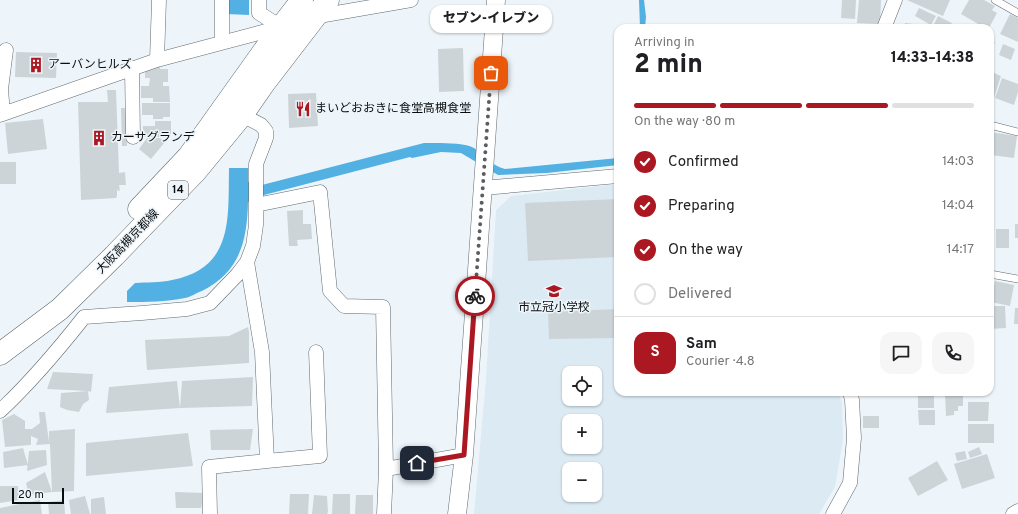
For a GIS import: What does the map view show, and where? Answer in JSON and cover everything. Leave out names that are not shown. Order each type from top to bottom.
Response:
[{"type":"main road","name":"大阪高槻京都線","points":[[0,337],[45,303],[104,247],[189,156],[281,27],[315,5]]},
{"type":"main road","name":"大阪高槻京都線","points":[[0,354],[60,309],[114,256],[196,171],[242,115],[315,5]]},
{"type":"street","points":[[157,60],[159,0]]},
{"type":"street","points":[[222,0],[222,42]]},
{"type":"street","points":[[259,0],[259,13],[281,27]]},
{"type":"street","points":[[315,5],[408,0]]},
{"type":"street","points":[[457,514],[464,455],[496,0]]},
{"type":"street","points":[[886,24],[895,0]]},
{"type":"street","points":[[6,50],[1,89],[2,114],[157,60],[281,27]]},
{"type":"street","points":[[132,68],[132,137]]},
{"type":"street","points":[[0,411],[48,362],[84,317],[142,314],[187,309],[210,303],[228,286],[247,262],[253,246],[255,236],[256,164],[266,141],[267,134],[262,125],[242,115]]},
{"type":"street","points":[[484,180],[614,176]]},
{"type":"street","points":[[256,203],[320,192],[330,291],[344,306],[384,307],[386,469],[384,514]]},
{"type":"street","points":[[247,262],[262,352],[267,461]]},
{"type":"street","points":[[210,514],[209,467],[320,456],[316,352]]},
{"type":"street","points":[[832,514],[850,483],[854,438],[851,396]]},
{"type":"street","points":[[386,469],[464,455]]},
{"type":"street","points":[[1013,514],[1018,512]]},
{"type":"lane","points":[[995,0],[1018,13]]},
{"type":"lane","points":[[994,126],[1018,132]]},
{"type":"lane","points":[[994,275],[1018,279]]},
{"type":"shaded area","name":"市立冠小学校","points":[[614,184],[614,396],[839,396],[842,403],[843,440],[835,487],[819,514],[474,514],[486,379],[496,210],[511,196]]},
{"type":"water","points":[[227,0],[249,0],[249,15],[227,14]]},
{"type":"water","points":[[639,0],[644,0],[645,24],[640,24]]},
{"type":"water","points":[[424,143],[450,143],[469,146],[474,148],[500,168],[505,169],[614,158],[614,165],[547,173],[498,175],[461,153],[441,152],[412,158],[410,157],[264,195],[248,202],[246,230],[239,254],[225,275],[215,283],[202,291],[185,298],[164,301],[127,302],[127,291],[135,283],[167,281],[192,274],[207,264],[217,252],[223,238],[227,222],[229,168],[248,168],[248,182],[262,185]]},
{"type":"building","points":[[842,0],[856,0],[855,19],[841,18]]},
{"type":"building","points":[[859,0],[881,0],[880,24],[857,23]]},
{"type":"building","points":[[907,0],[950,0],[943,16]]},
{"type":"building","points":[[969,0],[984,0],[995,6],[992,10],[997,13],[991,24],[978,24],[961,14]]},
{"type":"building","points":[[919,8],[936,16],[932,24],[929,24],[915,16]]},
{"type":"building","points":[[1010,14],[1018,18],[1018,42],[1000,34]]},
{"type":"building","points":[[938,16],[952,23],[951,24],[934,24]]},
{"type":"building","points":[[1003,44],[1015,49],[1011,60],[999,55]]},
{"type":"building","points":[[463,48],[464,91],[439,92],[438,49]]},
{"type":"building","name":"アーバンヒルズ","points":[[16,52],[57,53],[56,78],[15,77]]},
{"type":"building","points":[[152,67],[168,69],[168,82],[163,82],[163,86],[149,86],[150,78],[145,78],[145,70]]},
{"type":"building","points":[[994,73],[1001,76],[994,98]]},
{"type":"building","points":[[1002,78],[1018,84],[1018,92],[1014,105],[995,98]]},
{"type":"building","points":[[141,86],[169,86],[170,102],[153,102],[153,98],[141,98]]},
{"type":"building","name":"カーサグランデ","points":[[107,90],[116,90],[119,173],[125,172],[126,185],[119,185],[120,191],[117,190],[116,198],[81,200],[78,102],[108,102]]},
{"type":"building","points":[[316,93],[318,126],[289,128],[288,94]]},
{"type":"building","points":[[142,103],[170,103],[170,117],[153,119],[153,115],[142,115]]},
{"type":"building","points":[[121,108],[126,108],[127,146],[122,146]]},
{"type":"building","points":[[43,119],[47,149],[8,154],[5,123]]},
{"type":"building","points":[[155,121],[171,121],[171,134],[162,134],[162,137],[143,137],[143,126],[155,126]]},
{"type":"building","points":[[994,133],[1017,136],[1014,158],[994,155]]},
{"type":"building","points":[[147,138],[160,138],[165,142],[151,159],[139,149]]},
{"type":"building","points":[[0,162],[16,162],[16,184],[0,184]]},
{"type":"building","points":[[614,199],[614,257],[528,261],[525,203]]},
{"type":"building","points":[[303,210],[303,224],[311,224],[312,239],[297,240],[298,246],[289,246],[287,211]]},
{"type":"building","points":[[1015,224],[1018,224],[1018,238],[1015,238]]},
{"type":"building","points":[[996,229],[1009,229],[1009,248],[996,248]]},
{"type":"building","points":[[995,281],[1014,285],[1010,306],[994,303]]},
{"type":"building","points":[[994,306],[1005,306],[1006,328],[994,329]]},
{"type":"building","points":[[1015,308],[1018,308],[1018,324],[1014,324]]},
{"type":"building","name":"市立冠小学校","points":[[614,309],[614,338],[549,339],[548,312]]},
{"type":"building","points":[[248,327],[249,363],[147,370],[145,340],[229,336]]},
{"type":"building","points":[[53,372],[93,374],[91,392],[47,389]]},
{"type":"building","points":[[253,377],[252,406],[180,408],[182,381]]},
{"type":"building","points":[[177,381],[180,408],[106,413],[109,387]]},
{"type":"building","points":[[88,391],[89,400],[83,404],[79,412],[60,407],[61,393]]},
{"type":"building","points":[[918,396],[934,396],[934,408],[918,408]]},
{"type":"building","points":[[945,396],[963,396],[963,406],[958,406],[958,411],[954,411],[954,415],[946,416]]},
{"type":"building","points":[[968,402],[989,402],[988,421],[968,421]]},
{"type":"building","points":[[918,410],[935,410],[935,425],[919,425]]},
{"type":"building","points":[[39,412],[45,412],[49,442],[49,431],[75,429],[74,491],[52,492],[50,444],[36,445],[38,439],[31,436],[31,445],[5,447],[2,420],[14,414],[25,421],[25,429],[32,429],[40,423]]},
{"type":"building","points":[[863,416],[879,416],[879,428],[863,428]]},
{"type":"building","points":[[968,424],[994,424],[994,443],[968,443]]},
{"type":"building","points":[[253,429],[250,450],[211,450],[210,430]]},
{"type":"building","points":[[188,433],[193,466],[86,476],[86,443]]},
{"type":"building","points":[[979,447],[982,454],[970,458],[968,452]]},
{"type":"building","points":[[23,448],[28,465],[4,468],[3,452]]},
{"type":"building","points":[[46,450],[47,465],[27,471],[29,451]]},
{"type":"building","points":[[965,451],[967,459],[957,461],[955,453]]},
{"type":"building","points":[[987,454],[995,478],[962,489],[954,464]]},
{"type":"building","points":[[937,461],[948,480],[918,496],[908,478]]},
{"type":"building","points":[[45,472],[52,492],[29,495],[26,483]]},
{"type":"building","points":[[0,486],[18,486],[19,500],[0,503]]},
{"type":"building","points":[[175,492],[204,493],[201,508],[176,508]]},
{"type":"building","points":[[290,494],[309,494],[308,514],[289,514]]},
{"type":"building","points":[[333,494],[350,494],[350,514],[332,514]]},
{"type":"building","points":[[314,495],[327,496],[327,514],[312,514]]},
{"type":"building","points":[[356,495],[373,495],[373,514],[355,514]]},
{"type":"building","points":[[85,496],[90,514],[71,514],[69,500]]},
{"type":"building","points":[[104,497],[106,514],[91,514],[91,499]]},
{"type":"building","points":[[40,500],[42,514],[0,514],[0,508]]},
{"type":"building","points":[[64,500],[65,514],[49,514],[48,502]]},
{"type":"way so far","points":[[475,296],[491,73]]},
{"type":"place","name":"アーバンヒルズ","points":[[36,65]]},
{"type":"place","name":"セブン-イレブン","points":[[491,73]]},
{"type":"place","name":"まいどおおきに食堂高槻食堂","points":[[303,109]]},
{"type":"place","name":"カーサグランデ","points":[[99,138]]},
{"type":"place","name":"市立冠小学校","points":[[554,291]]},
{"type":"route","points":[[417,463],[464,455],[475,296]]}]
